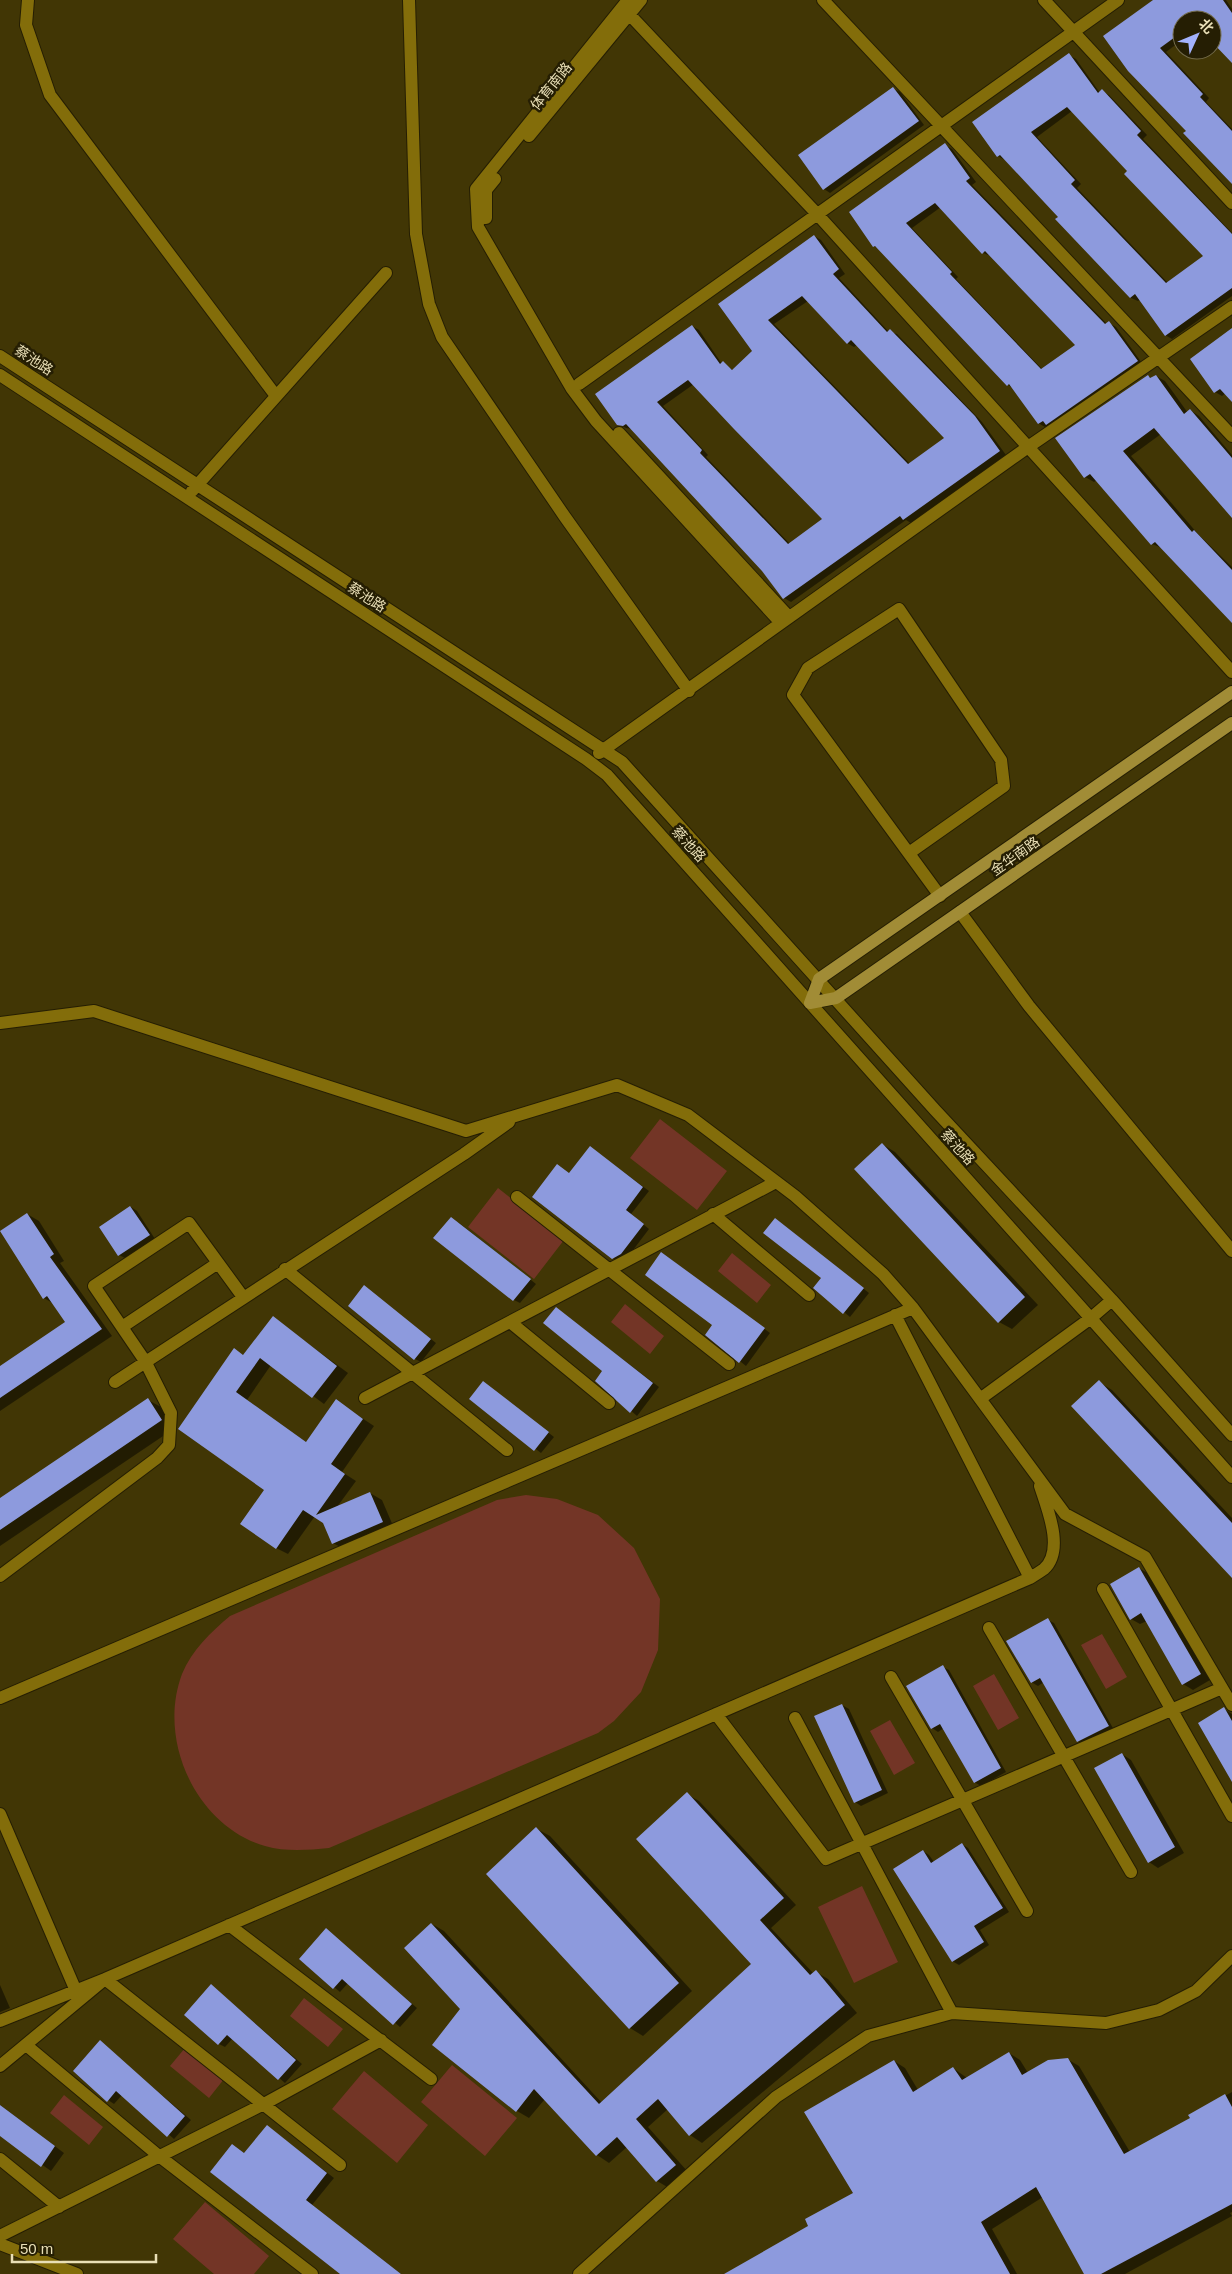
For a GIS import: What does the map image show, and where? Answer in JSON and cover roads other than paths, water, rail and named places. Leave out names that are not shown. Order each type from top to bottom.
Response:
[{"type":"main road","name":"金华南路","points":[[819,979],[1232,692]]},
{"type":"main road","name":"金华南路","points":[[810,1003],[836,998],[1232,722]]},
{"type":"main road","points":[[810,1003],[819,979]]},
{"type":"street","points":[[28,0],[26,25],[50,95],[276,396]]},
{"type":"street","points":[[409,0],[416,234],[429,304],[442,338],[565,517],[689,691]]},
{"type":"street","name":"体育南路","points":[[481,189],[628,0]]},
{"type":"street","name":"体育南路","points":[[481,189],[640,0]]},
{"type":"street","points":[[823,0],[1232,436]]},
{"type":"street","points":[[1044,0],[1232,203]]},
{"type":"street","points":[[579,384],[1118,0]]},
{"type":"street","points":[[628,14],[818,215],[1232,672]]},
{"type":"street","points":[[481,189],[478,227],[572,389],[596,421],[785,620]]},
{"type":"street","points":[[481,189],[486,224],[517,284],[579,384],[600,412],[785,620]]},
{"type":"street","points":[[187,497],[196,484],[386,273]]},
{"type":"street","points":[[586,759],[605,750],[1028,447],[1232,307]]},
{"type":"street","name":"蔡池路","points":[[0,356],[622,762],[935,1110],[1112,1300],[1232,1435]]},
{"type":"street","name":"蔡池路","points":[[0,375],[586,759],[607,775],[1232,1477]]},
{"type":"street","points":[[909,853],[1004,786],[1001,760],[899,609],[808,668],[793,695],[940,896]]},
{"type":"street","points":[[960,912],[1029,1006],[1232,1251]]},
{"type":"street","points":[[0,1023],[94,1011],[466,1131],[617,1085],[688,1115],[776,1182],[883,1274],[913,1308],[1065,1514],[1145,1557],[1232,1705]]},
{"type":"street","points":[[115,1382],[464,1154],[518,1115]]},
{"type":"street","points":[[364,1398],[776,1182]]},
{"type":"street","points":[[517,1197],[728,1364]]},
{"type":"street","points":[[713,1214],[809,1295]]},
{"type":"street","points":[[0,1576],[157,1458],[169,1445],[171,1413],[145,1361],[94,1286],[189,1223],[243,1297]]},
{"type":"street","points":[[122,1327],[218,1263]]},
{"type":"street","points":[[286,1269],[507,1450]]},
{"type":"street","points":[[980,1399],[1091,1318],[1112,1300]]},
{"type":"street","points":[[0,1698],[913,1308]]},
{"type":"street","points":[[895,1315],[1030,1578]]},
{"type":"street","points":[[510,1322],[609,1403]]},
{"type":"street","points":[[0,2021],[105,1979],[1030,1578],[1045,1568],[1054,1548],[1050,1518],[1037,1476]]},
{"type":"street","points":[[1103,1589],[1232,1816]]},
{"type":"street","points":[[989,1628],[1130,1872]]},
{"type":"street","points":[[891,1677],[1027,1911]]},
{"type":"street","points":[[716,1714],[826,1859],[1222,1688]]},
{"type":"street","points":[[795,1718],[952,2014]]},
{"type":"street","points":[[0,1814],[76,1991]]},
{"type":"street","points":[[229,1925],[431,2079]]},
{"type":"street","points":[[579,2274],[776,2097],[868,2036],[952,2014],[1106,2024],[1159,2010],[1196,1992],[1232,1956]]},
{"type":"street","points":[[0,2066],[105,1979]]},
{"type":"street","points":[[105,1979],[340,2165]]},
{"type":"street","points":[[0,2236],[264,2104],[381,2040]]},
{"type":"street","points":[[26,2045],[159,2156],[312,2274]]},
{"type":"street","points":[[0,2159],[59,2207]]},
{"type":"street","points":[[0,2244],[77,2274]]}]
